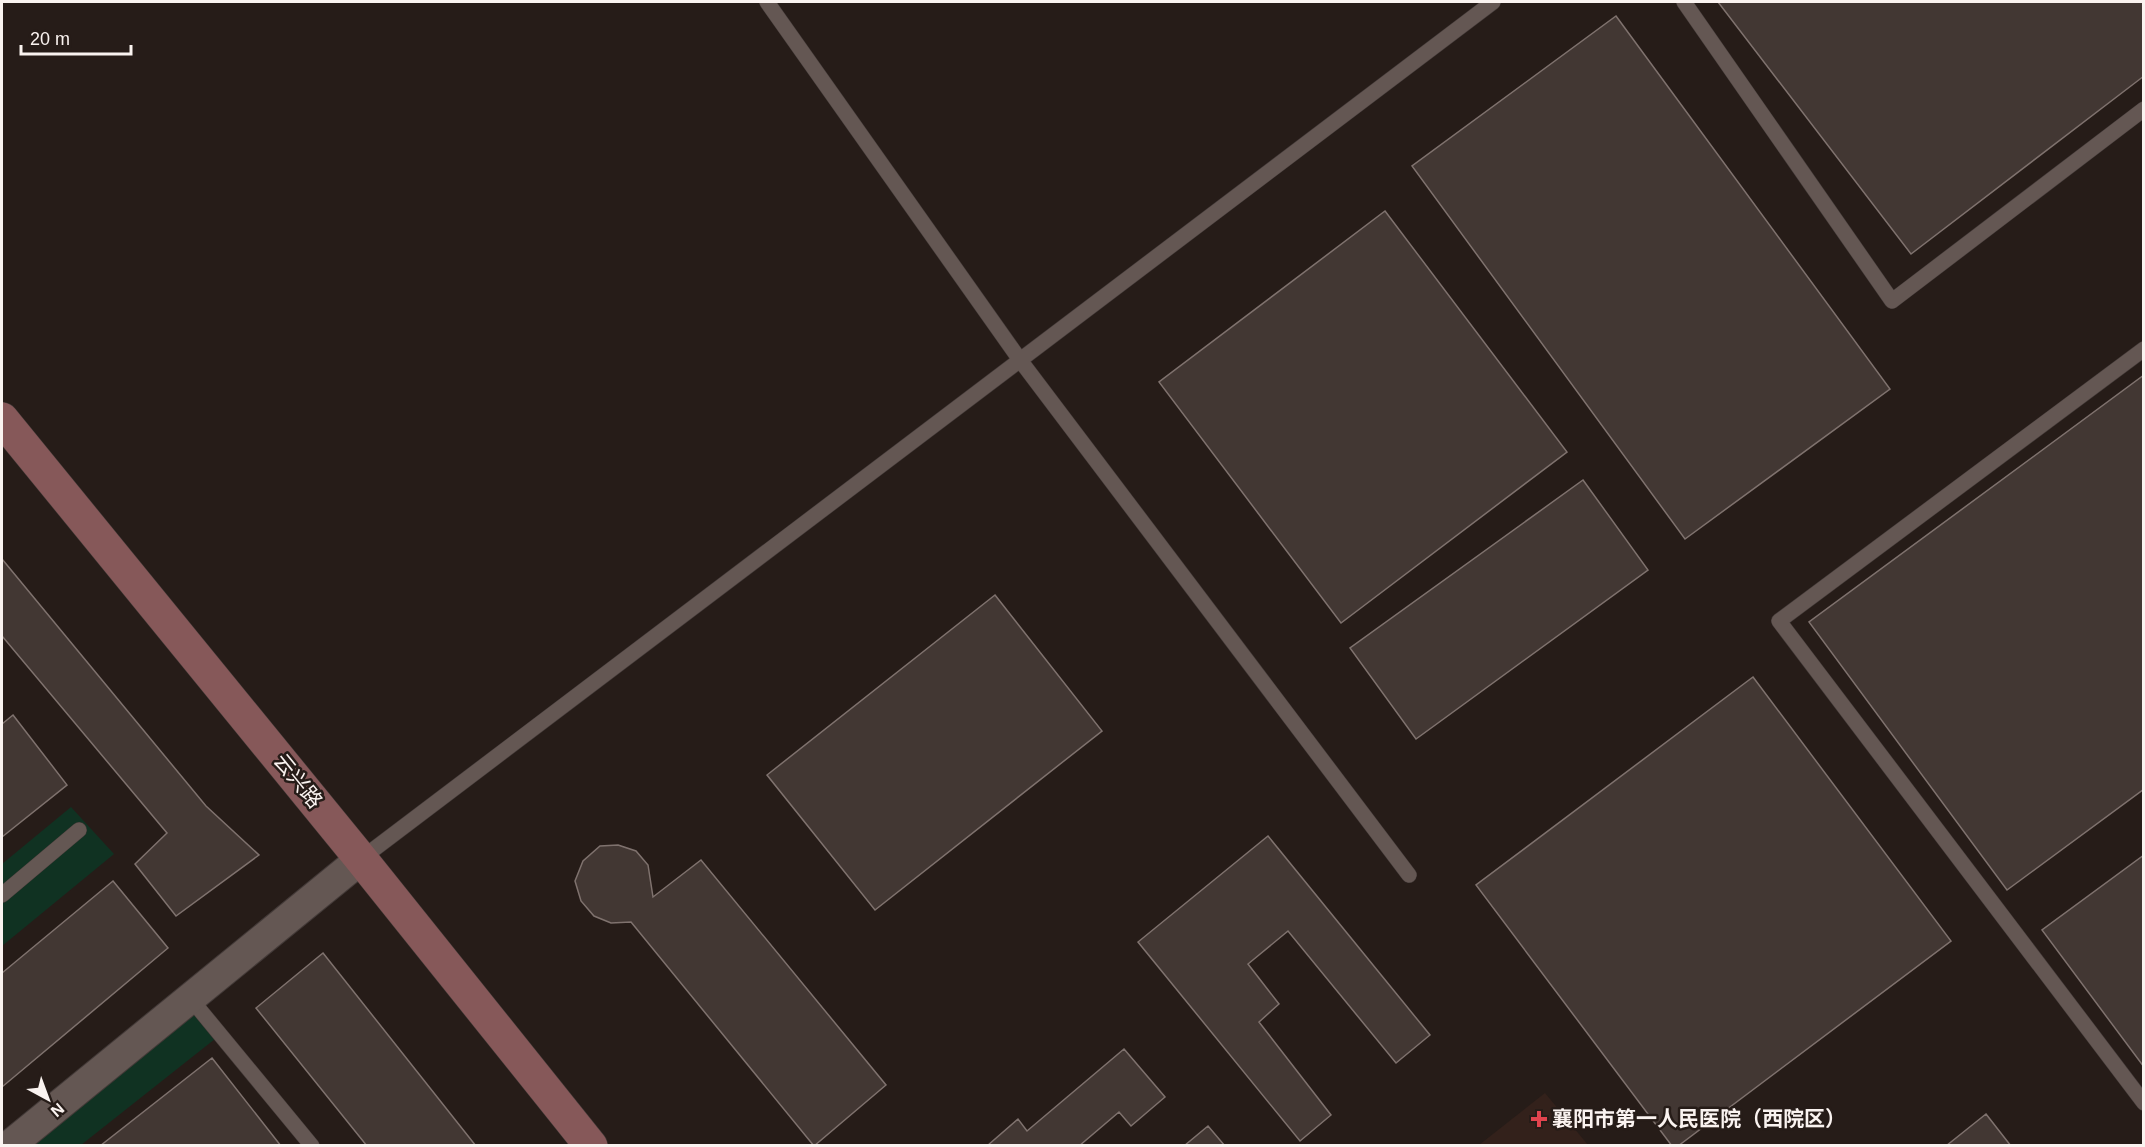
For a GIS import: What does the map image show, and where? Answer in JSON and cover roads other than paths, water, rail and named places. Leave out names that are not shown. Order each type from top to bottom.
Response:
[{"type":"main road","name":"云兴路","points":[[2,419],[361,859],[591,1146]]},
{"type":"street","points":[[9,1146],[361,859]]},
{"type":"lane","points":[[767,2],[1020,360],[1409,875]]},
{"type":"lane","points":[[361,859],[1493,2]]},
{"type":"lane","points":[[1683,2],[1892,301],[2144,109]]},
{"type":"lane","points":[[2144,349],[1779,621],[2144,1103]]},
{"type":"lane","points":[[2,895],[79,830]]},
{"type":"lane","points":[[190,998],[312,1146]]},
{"type":"place","name":"襄阳市第一人民医院（西院区）","points":[[1539,1119]]}]
